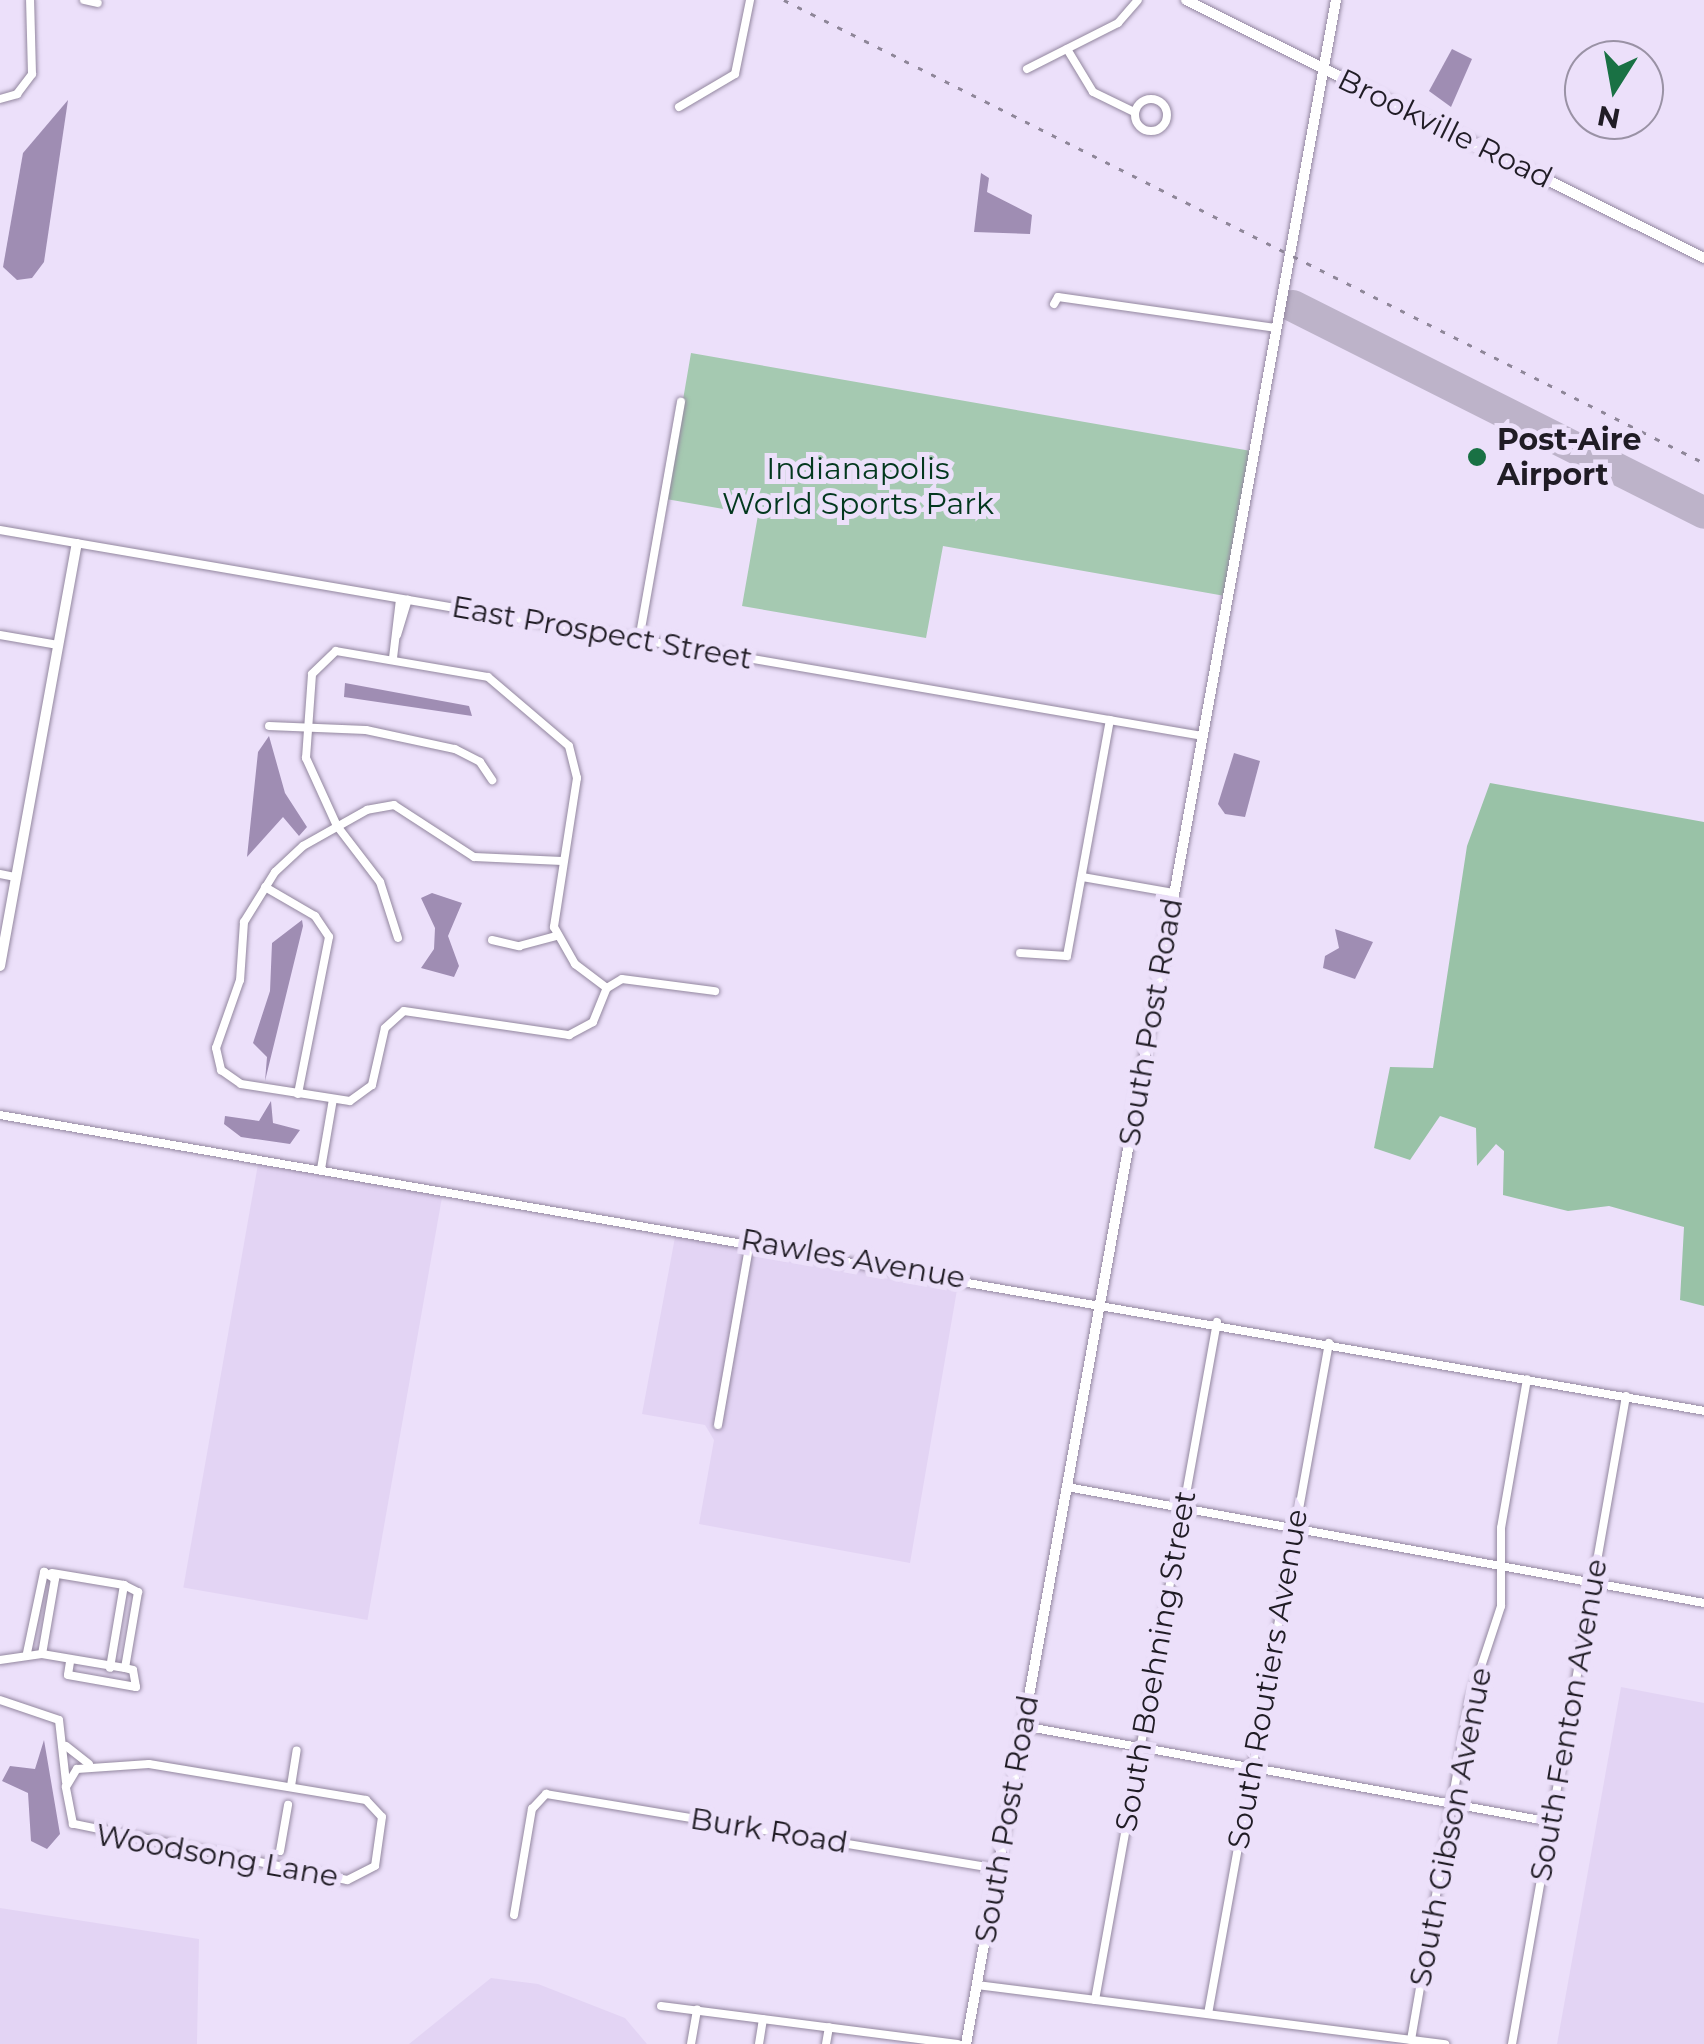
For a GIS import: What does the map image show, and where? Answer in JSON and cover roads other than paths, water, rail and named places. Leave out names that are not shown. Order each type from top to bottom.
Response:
[{"type":"main road","name":"Brookville Road","points":[[1186,0],[1704,258]]},
{"type":"main road","name":"South Post Road","points":[[966,2044],[1336,0]]},
{"type":"main road","points":[[0,966],[77,544]]},
{"type":"street","points":[[0,99],[17,94],[32,74],[30,0]]},
{"type":"street","points":[[679,107],[735,74],[750,0]]},
{"type":"street","points":[[1027,69],[1122,21],[1138,0]]},
{"type":"street","points":[[1066,49],[1096,94],[1134,112],[1146,131],[1167,118],[1152,99],[1134,112]]},
{"type":"street","points":[[1056,300],[1276,328]]},
{"type":"street","points":[[638,640],[680,402]]},
{"type":"street","name":"East Prospect Street","points":[[0,530],[1203,736]]},
{"type":"street","points":[[392,658],[404,600]]},
{"type":"street","points":[[0,636],[58,645]]},
{"type":"street","points":[[398,938],[380,882],[337,826],[309,772],[304,727],[312,674],[329,654],[392,658],[488,676],[574,756],[556,936],[575,964],[607,988]]},
{"type":"street","points":[[1020,953],[1064,960],[1110,720]]},
{"type":"street","points":[[269,726],[304,727],[457,749],[492,780]]},
{"type":"street","points":[[562,861],[474,857],[394,805],[337,826],[294,852],[265,887],[243,925],[240,983],[216,1048],[221,1070],[238,1083],[332,1100],[369,1090],[385,1028],[404,1011],[571,1035],[594,1022],[607,988],[631,976],[715,991]]},
{"type":"street","points":[[0,874],[16,877]]},
{"type":"street","points":[[1082,877],[1174,893]]},
{"type":"street","points":[[265,887],[315,916],[329,937],[298,1094]]},
{"type":"street","points":[[492,940],[519,946],[556,936]]},
{"type":"street","points":[[321,1169],[332,1100]]},
{"type":"street","name":"Rawles Avenue","points":[[0,1115],[1100,1301],[1704,1410]]},
{"type":"street","points":[[718,1425],[750,1242]]},
{"type":"street","name":"South Boehning Street","points":[[1095,2000],[1217,1322]]},
{"type":"street","name":"South Routiers Avenue","points":[[1208,2014],[1329,1343]]},
{"type":"street","name":"South Gibson Avenue","points":[[1411,2040],[1471,1695],[1501,1609],[1501,1566],[1527,1379]]},
{"type":"street","name":"South Fenton Avenue","points":[[1512,2044],[1626,1396]]},
{"type":"street","points":[[1066,1486],[1704,1603]]},
{"type":"street","points":[[27,1653],[40,1574],[52,1574],[124,1586],[138,1592],[124,1668]]},
{"type":"street","points":[[42,1654],[52,1574]]},
{"type":"street","points":[[110,1668],[124,1586]]},
{"type":"street","points":[[0,1660],[27,1653],[124,1668],[134,1670],[136,1686],[68,1675],[70,1662]]},
{"type":"street","points":[[0,1700],[52,1714],[65,1741],[91,1764],[160,1765],[308,1789]]},
{"type":"street","points":[[1023,1726],[1552,1822]]},
{"type":"street","name":"Woodsong Lane","points":[[65,1741],[68,1817],[82,1832],[292,1872],[358,1880],[375,1866],[382,1817],[371,1802],[308,1789]]},
{"type":"street","points":[[291,1786],[297,1750]]},
{"type":"street","name":"Woodsong Lane","points":[[66,1787],[91,1764]]},
{"type":"street","points":[[274,1784],[288,1805]]},
{"type":"street","points":[[292,1872],[280,1852],[288,1805],[308,1789]]},
{"type":"street","name":"Burk Road","points":[[514,1915],[540,1796],[998,1869]]},
{"type":"street","points":[[260,1866],[280,1852]]},
{"type":"street","points":[[977,1986],[1446,2044]]},
{"type":"street","points":[[661,2006],[829,2027],[895,2040],[958,2044]]},
{"type":"street","points":[[691,2044],[697,2010]]},
{"type":"street","points":[[759,2044],[763,2019]]},
{"type":"street","points":[[826,2044],[829,2027]]},
{"type":"railway","points":[[784,0],[1704,463]]},
{"type":"place","name":"Post-Aire Airport","points":[[1477,457]]},
{"type":"park label","name":"Indianapolis World Sports Park","points":[[858,486]]}]
